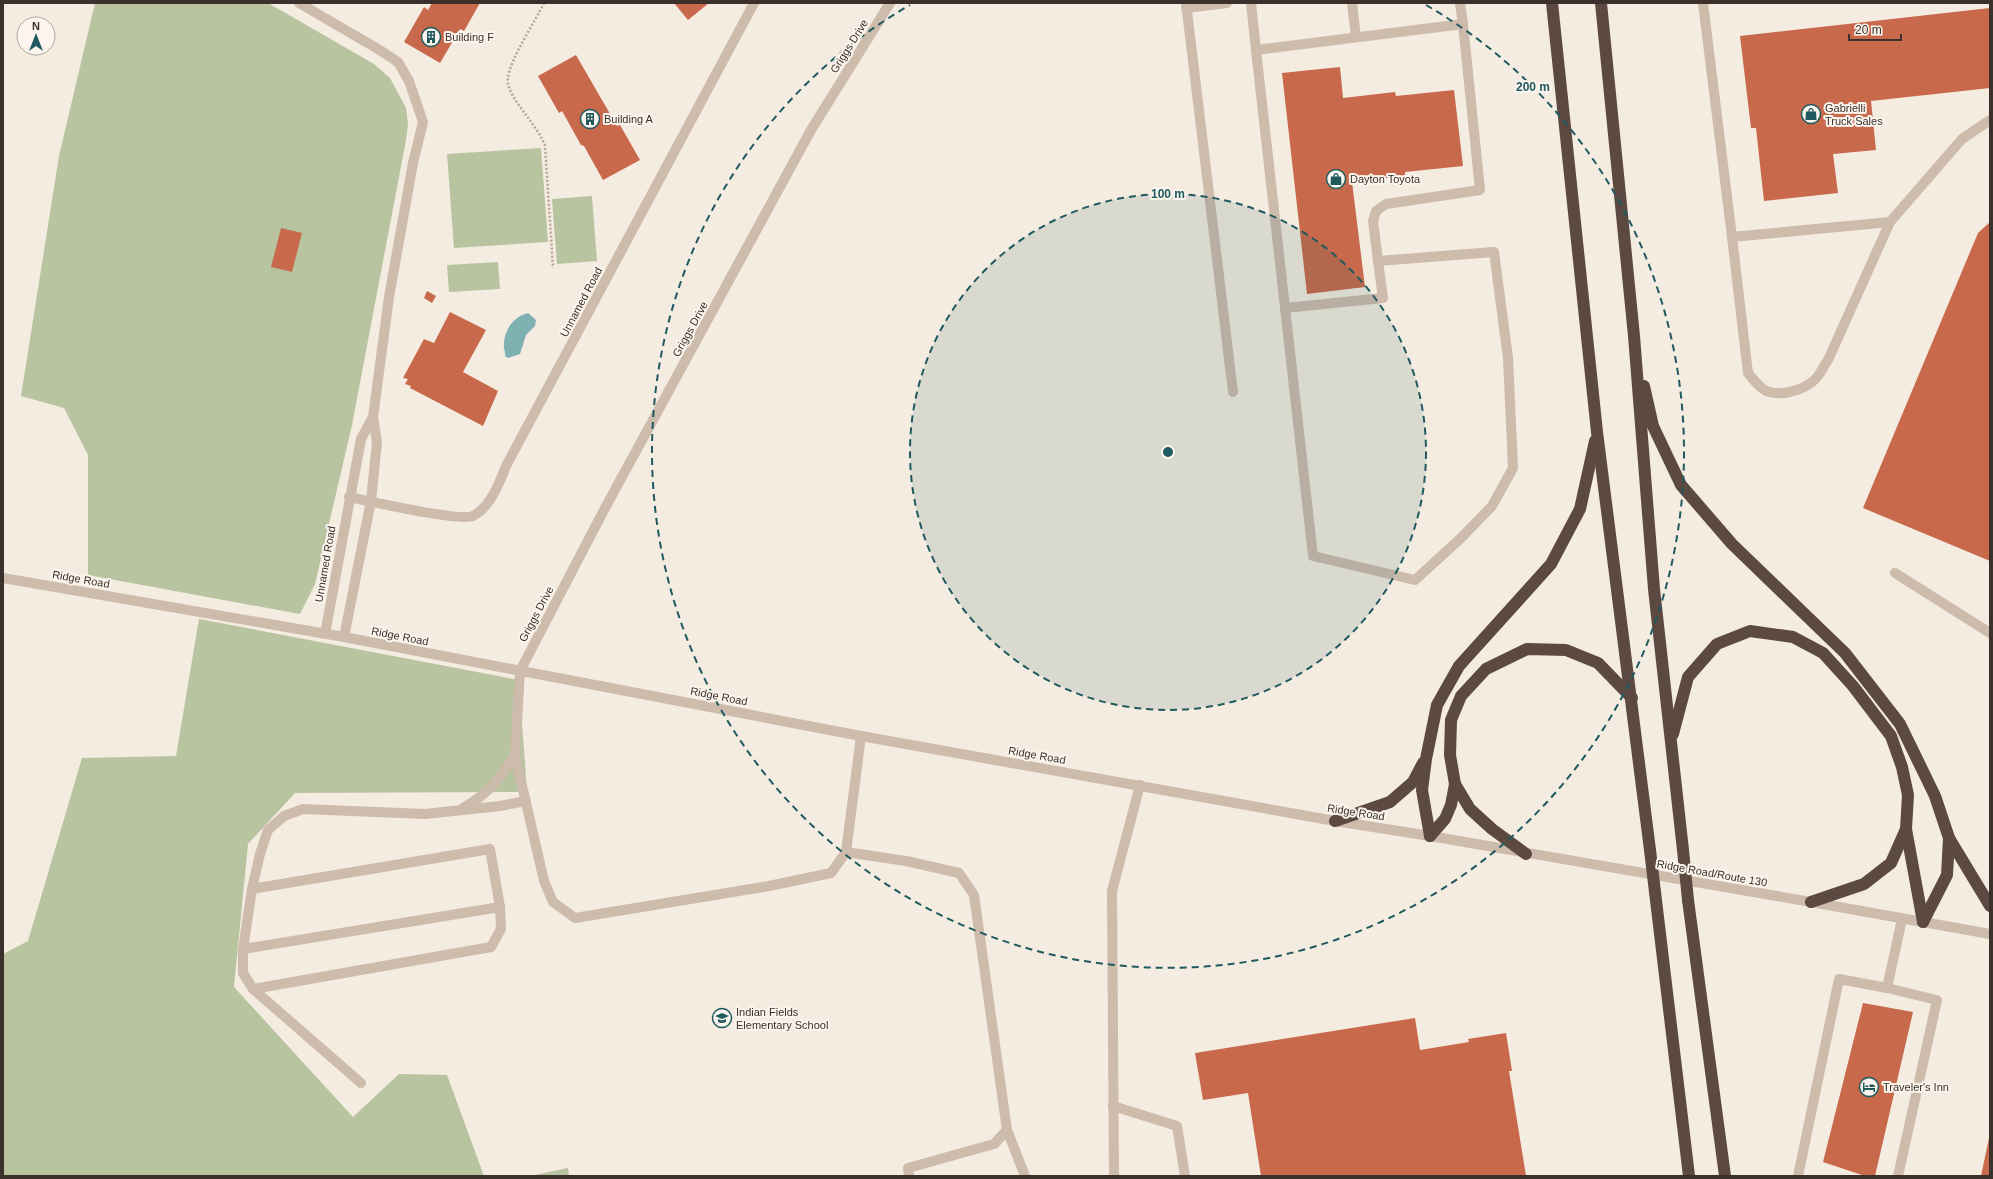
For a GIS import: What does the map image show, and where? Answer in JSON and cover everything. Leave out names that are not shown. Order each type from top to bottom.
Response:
[{"type":"highway","points":[[1552,3],[1597,432],[1632,698],[1689,1176]]},
{"type":"highway","points":[[1601,3],[1634,336],[1654,589],[1688,900],[1725,1176]]},
{"type":"highway","points":[[1634,336],[1653,426],[1681,485],[1732,544],[1845,653],[1900,724],[1935,796],[1949,838],[1990,906]]},
{"type":"highway","points":[[1430,836],[1422,790],[1426,759],[1438,705],[1459,666],[1551,564],[1580,509],[1597,432]]},
{"type":"highway","points":[[1671,741],[1688,677],[1717,644],[1750,631],[1794,637],[1823,653],[1854,686],[1891,736],[1902,767],[1908,795],[1906,829],[1923,922]]},
{"type":"highway","points":[[1430,836],[1445,819],[1451,805],[1455,784],[1450,755],[1452,720],[1461,696],[1486,670],[1527,649],[1566,650],[1598,663],[1632,698]]},
{"type":"highway","points":[[1335,821],[1390,802],[1413,782],[1426,759]]},
{"type":"highway","points":[[1455,784],[1470,809],[1492,829],[1526,854]]},
{"type":"highway","points":[[1811,902],[1864,884],[1891,863],[1906,829]]},
{"type":"highway","points":[[1923,922],[1948,875],[1949,838]]},
{"type":"street","name":"Unnamed Road","points":[[350,497],[452,516],[472,516],[486,505],[497,489],[506,466],[754,3]]},
{"type":"street","name":"Griggs Drive","points":[[520,671],[605,508],[811,130],[890,3]]},
{"type":"street","points":[[1227,3],[1186,6],[1233,392]]},
{"type":"street","points":[[1250,3],[1313,556],[1415,580],[1461,538],[1492,506],[1514,468],[1508,358],[1494,252],[1378,261]]},
{"type":"street","points":[[1352,3],[1356,37]]},
{"type":"street","points":[[1285,308],[1383,298],[1373,221],[1376,211],[1386,204],[1480,190],[1460,3]]},
{"type":"street","points":[[1703,3],[1748,373],[1754,381],[1768,392],[1786,392],[1805,388],[1817,377],[1890,222],[1962,139],[1990,120]]},
{"type":"street","name":"Unnamed Road","points":[[304,4],[398,62],[409,81],[423,122],[413,163],[389,297],[373,416],[377,442],[371,501],[344,637]]},
{"type":"street","points":[[1256,50],[1463,24]]},
{"type":"street","points":[[1732,237],[1890,222]]},
{"type":"street","name":"Unnamed Road","points":[[325,634],[361,440],[373,416]]},
{"type":"street","points":[[1895,573],[1990,633]]},
{"type":"street","name":"Ridge Road","points":[[3,578],[344,637],[862,736],[1335,821],[1430,836]]},
{"type":"street","points":[[520,671],[515,755],[544,882],[553,902],[575,918],[769,886],[831,873],[846,852],[862,736]]},
{"type":"street","points":[[460,810],[481,798],[499,780],[515,755]]},
{"type":"street","points":[[1114,1176],[1112,892],[1140,786]]},
{"type":"street","points":[[361,1083],[253,989],[243,973],[243,949],[252,889],[260,854],[268,830],[284,816],[303,809],[425,814],[500,806],[526,801]]},
{"type":"street","name":"Ridge Road/Route 130","points":[[1430,836],[1990,934]]},
{"type":"street","points":[[252,889],[490,849],[500,907],[501,929],[491,947],[253,989]]},
{"type":"street","points":[[846,852],[906,861],[959,873],[974,895],[1007,1130],[1025,1176]]},
{"type":"street","points":[[243,949],[500,907]]},
{"type":"street","points":[[1887,988],[1902,919]]},
{"type":"street","points":[[1798,1176],[1840,979],[1887,988],[1936,1000],[1898,1176]]},
{"type":"street","points":[[1113,1106],[1177,1126],[1186,1176]]},
{"type":"street","points":[[909,1176],[908,1168],[994,1144],[1007,1130]]},
{"type":"path","points":[[544,3],[510,66],[508,87],[541,136],[545,145],[553,268]]},
{"type":"green space","points":[[95,3],[268,3],[374,64],[390,78],[406,108],[408,125],[406,140],[352,425],[315,584],[300,614],[88,575],[88,455],[64,408],[21,396],[59,156]]},
{"type":"green space","points":[[541,148],[548,242],[454,248],[447,154]]},
{"type":"green space","points":[[592,196],[597,261],[557,264],[552,199]]},
{"type":"green space","points":[[498,262],[500,289],[449,292],[447,265]]},
{"type":"green space","points":[[199,619],[519,680],[527,792],[295,793],[248,844],[234,987],[353,1117],[399,1074],[447,1075],[484,1176],[3,1176],[3,954],[28,941],[82,758],[176,756]]},
{"type":"green space","points":[[568,1168],[569,1176],[530,1176]]},
{"type":"water","points":[[528,313],[536,320],[535,326],[526,335],[520,354],[508,358],[505,356],[504,339],[508,329],[514,320]]},
{"type":"building","name":"Building F","points":[[432,3],[480,3],[464,31],[460,29],[440,63],[404,42],[424,7],[428,10]]},
{"type":"building","points":[[674,3],[709,3],[688,20]]},
{"type":"building","name":"Gabrielli Truck Sales","points":[[1990,8],[1990,88],[1871,101],[1876,150],[1833,154],[1838,193],[1764,201],[1756,128],[1751,128],[1740,36]]},
{"type":"building","name":"Building A","points":[[576,55],[617,126],[620,125],[640,160],[603,180],[584,146],[581,145],[562,111],[559,113],[538,76]]},
{"type":"building","name":"Dayton Toyota","points":[[1340,67],[1343,98],[1395,92],[1396,96],[1454,90],[1463,166],[1405,172],[1405,176],[1352,182],[1365,287],[1307,294],[1282,73]]},
{"type":"building","points":[[1990,222],[1990,561],[1863,508],[1978,233]]},
{"type":"building","points":[[281,228],[302,233],[292,272],[271,267]]},
{"type":"building","points":[[427,291],[436,296],[432,303],[424,298]]},
{"type":"building","points":[[450,312],[486,330],[463,372],[498,391],[483,426],[410,388],[411,386],[405,384],[408,379],[403,378],[424,339],[434,343]]},
{"type":"building","name":"Traveler's Inn","points":[[1863,1003],[1913,1012],[1875,1176],[1865,1176],[1823,1162]]},
{"type":"building","points":[[1415,1018],[1420,1050],[1469,1042],[1468,1039],[1506,1033],[1512,1071],[1509,1071],[1526,1176],[1261,1176],[1248,1093],[1203,1100],[1195,1053]]},
{"type":"building","points":[[1989,1138],[1990,1176],[1981,1176]]},
{"type":"place","name":"Building F","points":[[431,37]]},
{"type":"place","name":"Gabrielli Truck Sales","points":[[1811,114]]},
{"type":"place","name":"Building A","points":[[590,119]]},
{"type":"place","name":"Dayton Toyota","points":[[1336,179]]},
{"type":"place","name":"Indian Fields Elementary School","points":[[722,1018]]},
{"type":"place","name":"Traveler's Inn","points":[[1869,1087]]}]
